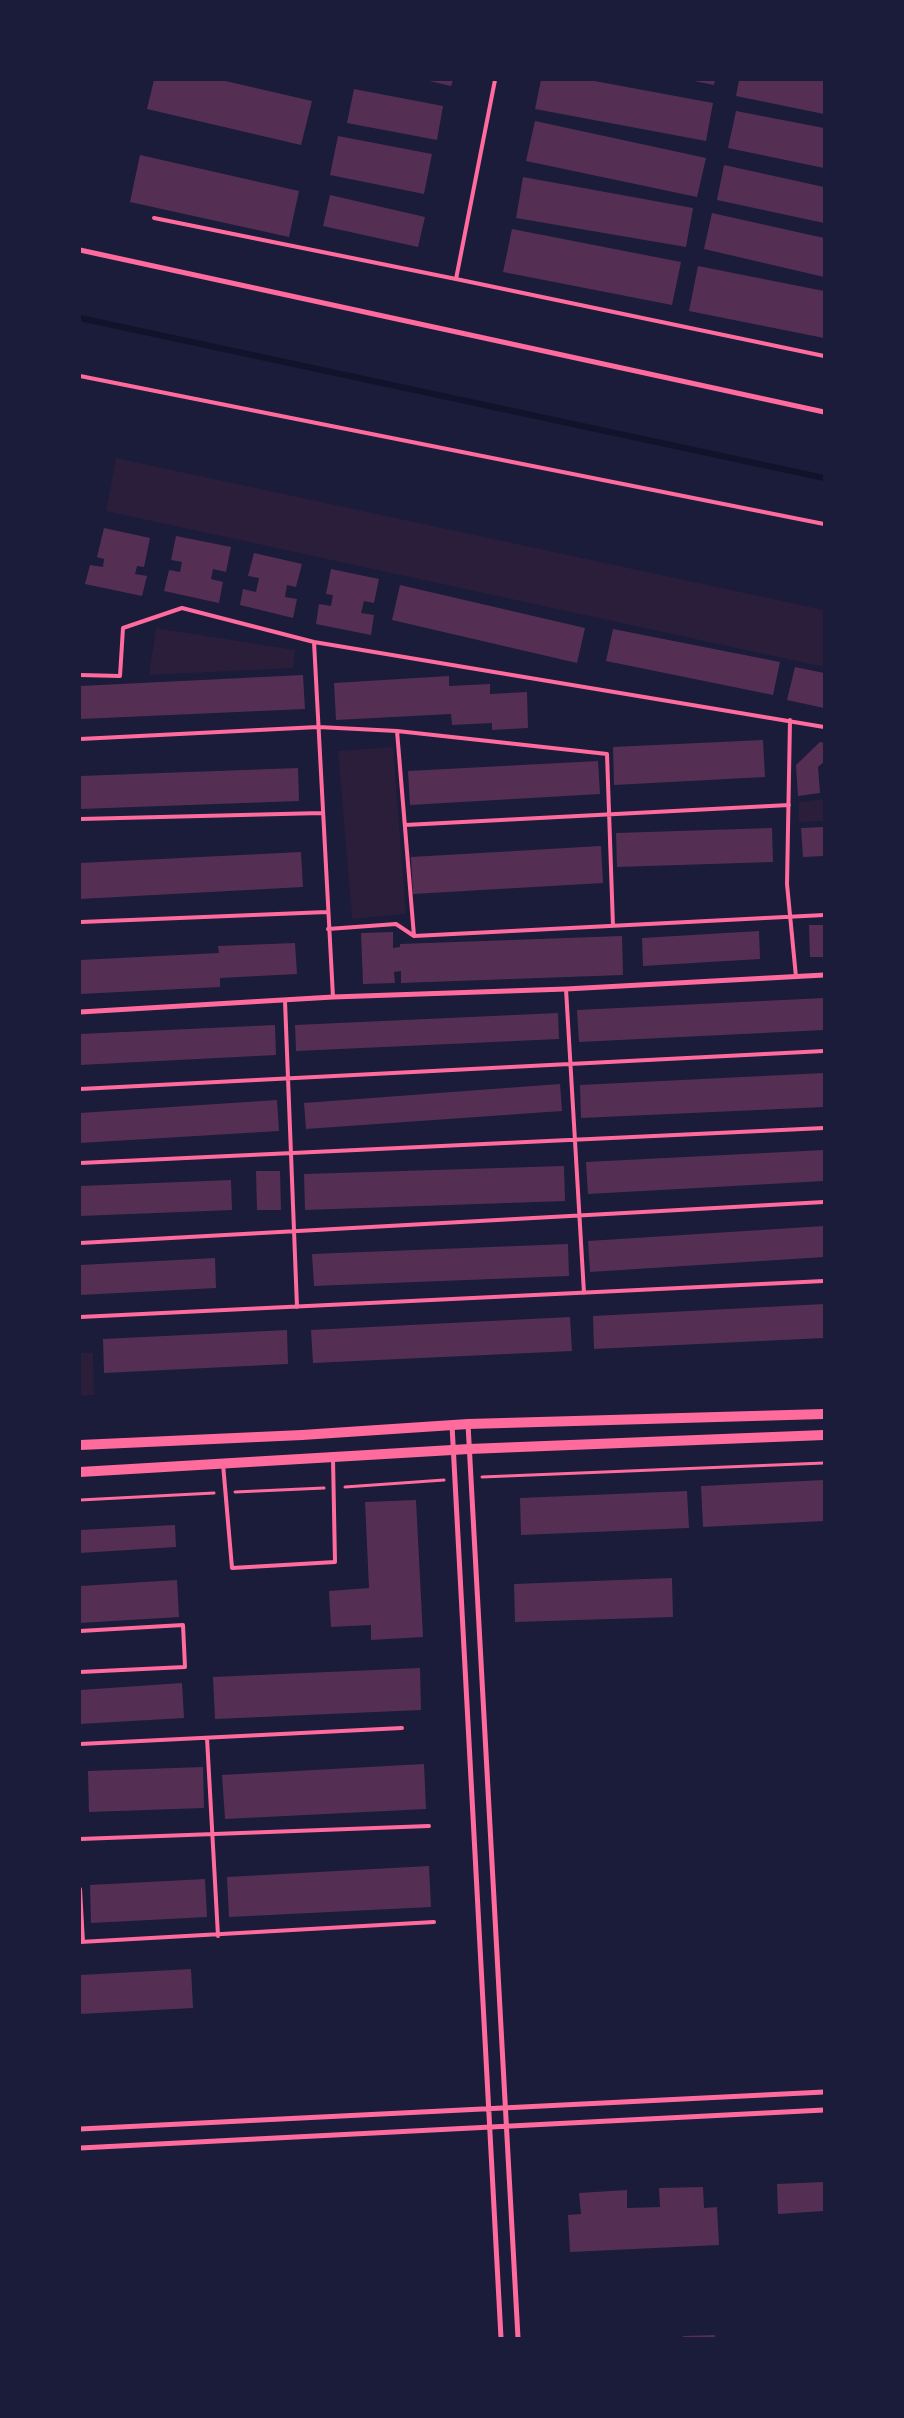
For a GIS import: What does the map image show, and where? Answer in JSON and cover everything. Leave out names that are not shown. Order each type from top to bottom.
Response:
[{"type":"main road","points":[[80,1445],[302,1435],[468,1424],[824,1414]]},
{"type":"main road","points":[[80,1472],[470,1450],[824,1435]]},
{"type":"street","points":[[80,250],[824,412]]},
{"type":"street","points":[[80,1012],[332,997],[824,975]]},
{"type":"street","points":[[468,1424],[518,2338]]},
{"type":"street","points":[[452,1425],[501,2338]]},
{"type":"street","points":[[80,2129],[824,2092]]},
{"type":"street","points":[[80,2148],[824,2110]]},
{"type":"lane","points":[[456,278],[496,80]]},
{"type":"lane","points":[[154,218],[456,278],[824,356]]},
{"type":"lane","points":[[80,376],[824,524]]},
{"type":"lane","points":[[80,675],[120,676],[124,628],[182,608],[314,642],[824,727]]},
{"type":"lane","points":[[314,642],[332,997]]},
{"type":"lane","points":[[790,720],[787,884],[796,977]]},
{"type":"lane","points":[[80,738],[318,727],[397,731],[607,754],[613,926]]},
{"type":"lane","points":[[397,731],[414,936]]},
{"type":"lane","points":[[405,824],[789,805]]},
{"type":"lane","points":[[80,819],[322,813]]},
{"type":"lane","points":[[81,922],[327,912]]},
{"type":"lane","points":[[328,929],[396,924],[414,936],[824,915]]},
{"type":"lane","points":[[566,988],[584,1293]]},
{"type":"lane","points":[[285,1001],[290,1078],[297,1307]]},
{"type":"lane","points":[[80,1089],[824,1051]]},
{"type":"lane","points":[[80,1163],[824,1128]]},
{"type":"lane","points":[[80,1243],[824,1202]]},
{"type":"lane","points":[[80,1317],[824,1281]]},
{"type":"lane","points":[[223,1464],[232,1568],[335,1562],[333,1459]]},
{"type":"lane","points":[[80,1631],[183,1625],[185,1667],[80,1672]]},
{"type":"lane","points":[[80,1744],[402,1728]]},
{"type":"lane","points":[[207,1738],[218,1936]]},
{"type":"lane","points":[[80,1839],[429,1826]]},
{"type":"lane","points":[[80,1889],[82,1942],[218,1936],[434,1922]]},
{"type":"shaded area","points":[[116,458],[824,610],[824,667],[106,511]]},
{"type":"shaded area","points":[[156,628],[295,650],[293,668],[149,675]]},
{"type":"shaded area","points":[[393,747],[406,914],[352,919],[338,751]]},
{"type":"shaded area","points":[[824,799],[824,821],[799,822],[799,802]]},
{"type":"shaded area","points":[[80,1353],[93,1353],[94,1395],[80,1396]]},
{"type":"building","points":[[154,80],[221,80],[312,101],[301,145],[147,109]]},
{"type":"building","points":[[425,80],[453,80],[451,86]]},
{"type":"building","points":[[541,80],[589,80],[713,103],[706,141],[535,109]]},
{"type":"building","points":[[689,80],[715,80],[714,85]]},
{"type":"building","points":[[739,80],[824,80],[824,114],[736,96]]},
{"type":"building","points":[[354,89],[443,106],[437,140],[347,123]]},
{"type":"building","points":[[736,111],[824,128],[824,168],[728,148]]},
{"type":"building","points":[[535,121],[706,158],[697,197],[526,161]]},
{"type":"building","points":[[338,136],[432,154],[424,194],[330,175]]},
{"type":"building","points":[[140,155],[299,191],[289,237],[130,202]]},
{"type":"building","points":[[724,165],[824,187],[824,223],[717,200]]},
{"type":"building","points":[[523,177],[693,208],[686,247],[516,218]]},
{"type":"building","points":[[330,195],[425,217],[418,247],[323,226]]},
{"type":"building","points":[[712,213],[824,238],[824,277],[704,249]]},
{"type":"building","points":[[512,229],[681,262],[672,305],[503,272]]},
{"type":"building","points":[[698,266],[824,291],[824,338],[689,311]]},
{"type":"building","points":[[104,528],[150,538],[144,567],[137,566],[135,574],[147,576],[142,596],[85,584],[90,565],[103,567],[104,559],[97,557]]},
{"type":"building","points":[[176,536],[231,547],[226,572],[213,569],[211,579],[223,582],[219,603],[164,591],[169,570],[180,572],[182,562],[171,560]]},
{"type":"building","points":[[254,553],[302,564],[296,587],[287,585],[285,597],[297,599],[293,618],[240,605],[243,589],[256,592],[259,578],[248,576]]},
{"type":"building","points":[[331,569],[379,579],[374,603],[364,601],[361,613],[374,615],[371,635],[316,624],[319,604],[331,606],[333,595],[326,594]]},
{"type":"building","points":[[400,585],[585,628],[577,663],[392,620]]},
{"type":"building","points":[[613,629],[780,662],[773,695],[606,661]]},
{"type":"building","points":[[795,667],[824,673],[824,708],[787,700]]},
{"type":"building","points":[[303,675],[305,709],[80,719],[80,686]]},
{"type":"building","points":[[449,676],[449,686],[490,684],[490,694],[527,692],[528,728],[492,730],[492,723],[452,725],[451,714],[336,720],[334,683]]},
{"type":"building","points":[[763,740],[765,777],[614,785],[613,747]]},
{"type":"building","points":[[820,742],[824,743],[824,762],[818,767],[820,793],[798,796],[796,765]]},
{"type":"building","points":[[598,761],[600,794],[410,805],[408,771]]},
{"type":"building","points":[[298,768],[299,801],[80,809],[80,776]]},
{"type":"building","points":[[824,827],[824,856],[803,857],[801,828]]},
{"type":"building","points":[[772,828],[773,862],[617,867],[616,833]]},
{"type":"building","points":[[601,846],[603,883],[413,894],[411,857]]},
{"type":"building","points":[[301,852],[303,887],[80,899],[80,863]]},
{"type":"building","points":[[809,925],[824,925],[824,957],[810,957]]},
{"type":"building","points":[[759,931],[760,959],[643,966],[642,938]]},
{"type":"building","points":[[393,932],[393,948],[400,947],[400,944],[622,936],[623,975],[401,983],[401,971],[394,972],[395,983],[363,984],[361,933]]},
{"type":"building","points":[[295,943],[297,974],[220,978],[220,987],[80,994],[80,960],[219,953],[218,946]]},
{"type":"building","points":[[824,998],[824,1030],[579,1042],[577,1010]]},
{"type":"building","points":[[558,1013],[559,1039],[296,1051],[295,1025]]},
{"type":"building","points":[[275,1025],[276,1055],[80,1065],[80,1034]]},
{"type":"building","points":[[824,1073],[824,1107],[581,1118],[580,1085]]},
{"type":"building","points":[[560,1084],[562,1111],[306,1129],[304,1103]]},
{"type":"building","points":[[277,1100],[279,1131],[80,1143],[80,1113]]},
{"type":"building","points":[[824,1150],[824,1181],[588,1194],[586,1162]]},
{"type":"building","points":[[564,1166],[565,1201],[305,1210],[304,1174]]},
{"type":"building","points":[[256,1171],[280,1171],[281,1210],[257,1210]]},
{"type":"building","points":[[231,1180],[232,1210],[80,1216],[80,1186]]},
{"type":"building","points":[[824,1226],[824,1257],[590,1272],[588,1241]]},
{"type":"building","points":[[568,1244],[569,1276],[314,1286],[312,1254]]},
{"type":"building","points":[[215,1258],[216,1288],[80,1295],[80,1265]]},
{"type":"building","points":[[824,1304],[824,1338],[594,1349],[593,1316]]},
{"type":"building","points":[[570,1317],[572,1351],[313,1363],[311,1330]]},
{"type":"building","points":[[287,1330],[288,1364],[104,1373],[103,1339]]},
{"type":"building","points":[[824,1480],[824,1521],[703,1527],[701,1486]]},
{"type":"building","points":[[687,1491],[689,1528],[521,1535],[520,1498]]},
{"type":"building","points":[[416,1500],[423,1637],[371,1640],[371,1625],[331,1627],[329,1591],[369,1588],[365,1502]]},
{"type":"building","points":[[175,1525],[176,1547],[80,1553],[80,1530]]},
{"type":"building","points":[[672,1578],[673,1617],[515,1622],[514,1584]]},
{"type":"building","points":[[177,1580],[179,1617],[80,1623],[80,1586]]},
{"type":"building","points":[[420,1668],[421,1710],[215,1719],[213,1677]]},
{"type":"building","points":[[182,1683],[184,1718],[80,1724],[80,1690]]},
{"type":"building","points":[[424,1764],[426,1809],[225,1819],[222,1775]]},
{"type":"building","points":[[203,1767],[204,1808],[89,1812],[88,1771]]},
{"type":"building","points":[[429,1866],[431,1907],[229,1917],[227,1877]]},
{"type":"building","points":[[205,1879],[207,1917],[91,1923],[90,1885]]},
{"type":"building","points":[[191,1969],[193,2008],[80,2014],[80,1975]]},
{"type":"building","points":[[824,2182],[824,2211],[778,2214],[777,2184]]},
{"type":"building","points":[[703,2187],[704,2208],[717,2207],[719,2245],[570,2252],[568,2215],[581,2214],[579,2193],[627,2190],[627,2208],[660,2207],[659,2188]]},
{"type":"building","points":[[715,2335],[715,2338],[683,2338],[683,2336]]},
{"type":"waterway","points":[[80,318],[824,478]]}]
